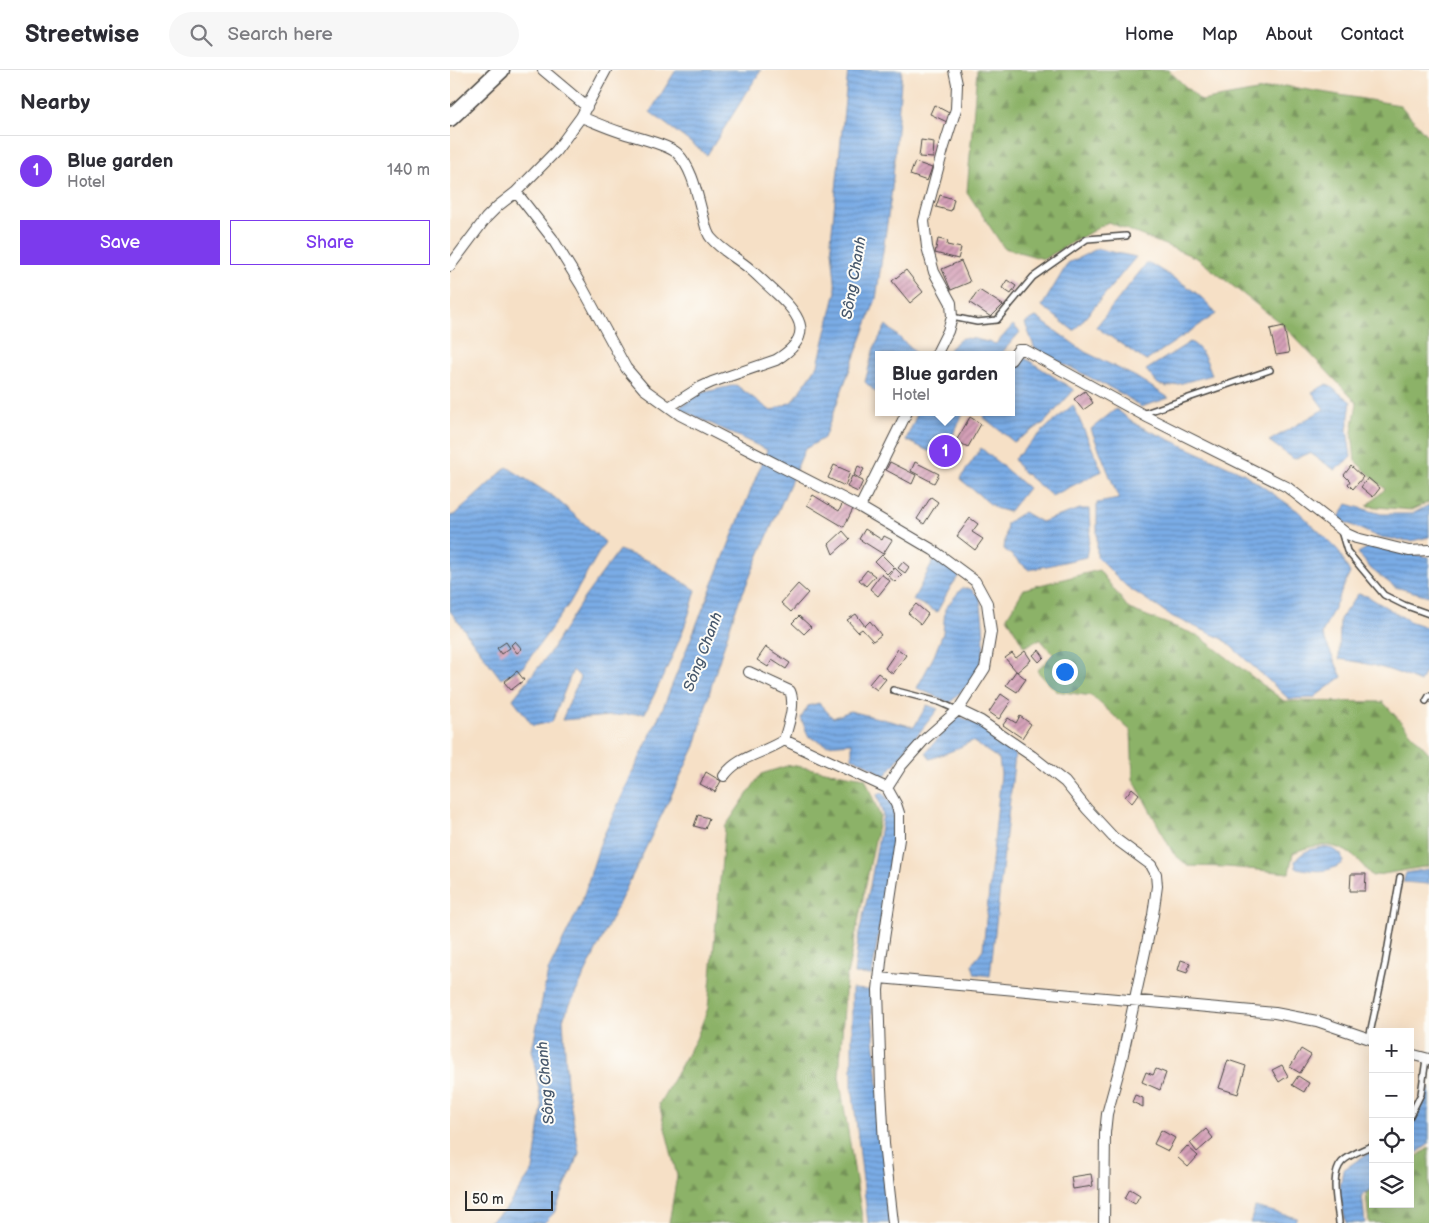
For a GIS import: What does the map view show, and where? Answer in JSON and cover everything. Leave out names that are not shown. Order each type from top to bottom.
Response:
[{"type":"highway","points":[[450,118],[501,70]]},
{"type":"street","points":[[543,70],[586,107]]},
{"type":"street","points":[[450,266],[486,218],[516,192],[556,151],[581,117],[606,70]]},
{"type":"street","points":[[938,351],[952,317],[951,303],[934,272],[927,247],[924,221],[956,109],[957,84],[954,70]]},
{"type":"street","points":[[581,117],[610,129],[667,147],[677,153],[693,181],[710,236],[751,269],[788,304],[800,322],[797,342],[776,360],[699,388],[669,407]]},
{"type":"street","points":[[516,192],[552,238],[576,277],[626,368],[644,389],[669,407],[860,507],[933,550],[975,581],[987,602],[991,632],[985,668],[958,710],[925,739],[902,766],[887,788]]},
{"type":"street","points":[[1015,354],[1018,350],[1025,350],[1142,414],[1287,487],[1341,529],[1356,538],[1409,551],[1429,550]]},
{"type":"street","points":[[860,507],[905,416]]},
{"type":"street","points":[[749,672],[790,691],[792,699],[784,740]]},
{"type":"street","points":[[958,710],[981,721],[1032,756],[1065,782],[1113,837],[1151,866],[1156,874],[1157,886],[1153,915],[1105,1134],[1104,1223]]},
{"type":"street","points":[[724,776],[736,762],[760,753],[784,740]]},
{"type":"street","points":[[784,740],[887,788],[899,813],[899,840],[878,990],[884,1144],[893,1223]]},
{"type":"street","points":[[879,978],[1134,999],[1275,1013],[1317,1021],[1369,1039]]},
{"type":"street","points":[[1414,1055],[1428,1059]]},
{"type":"lane","points":[[952,317],[976,322],[996,320],[1034,276],[1087,240],[1126,236]]},
{"type":"lane","points":[[1142,414],[1270,370]]},
{"type":"lane","points":[[1341,529],[1347,551],[1384,595],[1429,614]]},
{"type":"lane","points":[[893,690],[939,702],[958,710]]},
{"type":"lane","points":[[1373,1028],[1400,877]]},
{"type":"lane","points":[[1414,1108],[1421,1094],[1428,1059]]},
{"type":"lane","points":[[1339,1223],[1335,1183],[1337,1171],[1342,1162],[1369,1147]]},
{"type":"green space","points":[[977,70],[1168,70],[1201,101],[1285,86],[1400,105],[1429,138],[1429,502],[1411,510],[1367,506],[1385,489],[1355,461],[1352,432],[1357,403],[1284,326],[1197,258],[1108,222],[1044,259],[1004,248],[967,192]]},
{"type":"green space","points":[[1099,570],[1129,609],[1199,636],[1284,701],[1383,702],[1429,753],[1429,866],[1372,876],[1353,856],[1346,851],[1331,846],[1316,846],[1293,853],[1289,873],[1227,867],[1188,866],[1173,853],[1133,779],[1131,731],[1092,696],[1056,691],[1037,671],[1053,654],[1040,639],[1024,647],[1007,617],[1024,589]]},
{"type":"green space","points":[[790,765],[865,778],[880,816],[846,980],[839,1076],[863,1223],[669,1223],[677,1176],[659,1104],[696,1039],[708,1008],[725,827],[761,774]]},
{"type":"green space","points":[[1429,1148],[1429,1223],[1369,1223],[1366,1193],[1369,1191],[1369,1208],[1414,1208],[1414,1158]]},
{"type":"water","points":[[676,70],[761,70],[707,155],[650,112]]},
{"type":"water","name":"Sông Chanh","points":[[848,70],[902,70],[892,189],[876,299],[824,438],[805,449],[735,611],[695,746],[563,1019],[567,1084],[579,1153],[554,1213],[544,1223],[487,1223],[505,1210],[533,1170],[542,1108],[532,1050],[548,971],[581,904],[601,841],[662,710],[767,450],[678,408],[701,393],[736,385],[771,411],[793,401],[818,365],[836,291],[831,240]]},
{"type":"water","points":[[1097,249],[1136,257],[1074,331],[1042,306],[1068,263]]},
{"type":"water","points":[[1146,264],[1151,264],[1195,292],[1216,314],[1146,361],[1096,327]]},
{"type":"water","points":[[1036,317],[1085,352],[1136,377],[1169,398],[1141,407],[1124,395],[1035,349],[1025,323]]},
{"type":"water","points":[[886,325],[914,351],[875,351],[875,391],[865,382],[874,348]]},
{"type":"water","points":[[1013,325],[1020,332],[1003,351],[951,351],[949,349],[962,338],[996,344]]},
{"type":"water","points":[[1190,342],[1201,351],[1212,375],[1167,387],[1158,384],[1146,370]]},
{"type":"water","points":[[1022,356],[1074,390],[1044,423],[1014,442],[983,417],[1015,416],[1015,366]]},
{"type":"water","points":[[1327,384],[1351,402],[1347,430],[1351,457],[1335,470],[1310,453],[1294,459],[1269,441],[1324,409],[1312,392]]},
{"type":"water","points":[[1073,405],[1102,471],[1052,496],[1020,469],[1014,459]]},
{"type":"water","points":[[1116,409],[1137,425],[1243,473],[1298,511],[1338,550],[1350,573],[1322,634],[1342,677],[1313,698],[1289,699],[1223,639],[1173,617],[1126,586],[1097,557],[1097,503],[1119,499],[1091,429]]},
{"type":"water","points":[[916,416],[962,416],[943,455],[939,456],[906,440]]},
{"type":"water","points":[[981,448],[1028,488],[1009,512],[995,508],[960,479]]},
{"type":"water","points":[[507,467],[554,497],[605,542],[569,604],[523,667],[501,679],[450,611],[450,516],[456,514]]},
{"type":"water","points":[[1347,504],[1381,514],[1412,514],[1429,505],[1429,537],[1411,541],[1378,537],[1338,519]]},
{"type":"water","points":[[1080,509],[1090,509],[1091,530],[1086,557],[1029,570],[1004,549],[1007,523],[1024,512],[1041,522]]},
{"type":"water","points":[[1369,547],[1429,557],[1429,596],[1395,587],[1371,569],[1358,553]]},
{"type":"water","points":[[619,550],[649,561],[696,590],[674,653],[660,683],[645,713],[562,720],[580,677],[573,670],[552,722],[533,726],[513,699],[548,655],[584,598]]},
{"type":"water","points":[[939,559],[961,573],[950,588],[937,612],[913,600],[934,560]]},
{"type":"water","points":[[962,588],[971,589],[980,598],[984,639],[982,660],[974,678],[950,703],[917,688],[934,656],[943,633],[945,609]]},
{"type":"water","points":[[1358,594],[1367,596],[1409,621],[1429,628],[1429,663],[1420,682],[1381,667],[1339,659],[1340,619]]},
{"type":"water","points":[[819,703],[833,718],[850,711],[914,727],[927,705],[938,709],[884,777],[865,763],[852,758],[852,743],[826,745],[808,736],[801,718],[808,706]]},
{"type":"water","points":[[958,716],[985,727],[1015,755],[990,976],[975,974],[972,965],[983,949],[1001,774],[999,759],[972,741],[930,759],[926,752]]},
{"type":"water","points":[[883,793],[893,806],[895,829],[872,975],[854,974],[859,934],[883,815],[877,794]]},
{"type":"water","points":[[1324,847],[1341,854],[1343,862],[1327,870],[1315,871],[1296,868],[1295,861],[1301,855]]},
{"type":"water","points":[[1429,869],[1429,884],[1403,882],[1406,873]]},
{"type":"water","points":[[852,989],[870,990],[890,1223],[868,1223],[852,1086]]},
{"type":"water","points":[[1429,1088],[1429,1144],[1414,1155],[1414,1120]]},
{"type":"water","points":[[1369,1153],[1369,1190],[1362,1195],[1365,1223],[1346,1223],[1339,1193],[1343,1170]]},
{"type":"water","points":[[1255,1207],[1297,1218],[1294,1223],[1250,1223]]},
{"type":"building","points":[[934,105],[951,114],[947,122],[930,114]]},
{"type":"building","points":[[921,140],[934,142],[933,158],[919,157]]},
{"type":"building","points":[[915,162],[932,168],[927,181],[910,175]]},
{"type":"building","points":[[940,195],[954,199],[951,211],[936,207]]},
{"type":"building","points":[[938,239],[948,241],[947,245],[961,248],[958,259],[935,253]]},
{"type":"building","points":[[961,261],[970,282],[951,290],[942,269]]},
{"type":"building","points":[[906,270],[923,292],[910,303],[892,281]]},
{"type":"building","points":[[1007,280],[1016,286],[1011,294],[1002,288]]},
{"type":"building","points":[[979,290],[1003,305],[991,317],[970,303]]},
{"type":"building","points":[[1284,326],[1289,353],[1276,355],[1270,329]]},
{"type":"building","points":[[1085,391],[1093,403],[1083,410],[1074,399]]},
{"type":"building","points":[[970,417],[981,424],[968,447],[956,441]]},
{"type":"building","points":[[890,462],[916,475],[912,484],[886,470]]},
{"type":"building","points":[[915,462],[939,474],[934,483],[911,471]]},
{"type":"building","points":[[834,465],[850,472],[845,486],[828,478]]},
{"type":"building","points":[[858,466],[864,469],[859,478],[854,475]]},
{"type":"building","points":[[1351,466],[1363,477],[1353,489],[1348,484],[1350,481],[1344,475]]},
{"type":"building","points":[[852,476],[863,481],[858,492],[847,487]]},
{"type":"building","points":[[1368,478],[1380,488],[1373,497],[1361,487]]},
{"type":"building","points":[[813,495],[839,511],[843,502],[854,507],[844,527],[807,505]]},
{"type":"building","points":[[931,497],[938,502],[924,524],[917,519]]},
{"type":"building","points":[[970,518],[978,524],[972,532],[983,539],[975,550],[957,536]]},
{"type":"building","points":[[865,529],[882,540],[884,536],[892,540],[883,554],[859,539]]},
{"type":"building","points":[[843,531],[850,539],[833,554],[829,544]]},
{"type":"building","points":[[882,555],[894,567],[887,574],[875,562]]},
{"type":"building","points":[[903,562],[909,567],[905,573],[898,568]]},
{"type":"building","points":[[895,568],[902,575],[895,582],[888,576]]},
{"type":"building","points":[[867,570],[875,576],[866,586],[859,580]]},
{"type":"building","points":[[881,574],[890,581],[878,596],[870,589]]},
{"type":"building","points":[[798,584],[808,593],[791,612],[781,603]]},
{"type":"building","points":[[916,604],[928,614],[921,624],[908,613]]},
{"type":"building","points":[[856,614],[865,626],[870,621],[881,635],[873,641],[862,629],[858,632],[847,620]]},
{"type":"building","points":[[799,616],[811,627],[804,634],[792,623]]},
{"type":"building","points":[[515,641],[522,649],[517,653],[511,645]]},
{"type":"building","points":[[506,642],[510,648],[501,654],[497,648]]},
{"type":"building","points":[[766,647],[790,663],[786,669],[772,660],[768,667],[757,660]]},
{"type":"building","points":[[898,649],[906,655],[893,674],[885,668]]},
{"type":"building","points":[[1039,650],[1044,657],[1039,662],[1033,655]]},
{"type":"building","points":[[1025,651],[1031,660],[1017,672],[1005,658],[1012,653],[1016,658]]},
{"type":"building","points":[[517,671],[524,680],[511,690],[504,682]]},
{"type":"building","points":[[1016,671],[1026,679],[1017,692],[1006,685]]},
{"type":"building","points":[[878,673],[886,679],[877,690],[869,684]]},
{"type":"building","points":[[1001,694],[1011,701],[999,719],[989,712]]},
{"type":"building","points":[[1020,716],[1031,724],[1022,738],[1003,725],[1008,718],[1016,723]]},
{"type":"building","points":[[706,772],[721,781],[715,792],[700,784]]},
{"type":"building","points":[[1132,788],[1139,794],[1132,803],[1125,797]]},
{"type":"building","points":[[698,815],[709,818],[705,829],[694,826]]},
{"type":"building","points":[[1351,874],[1366,874],[1365,891],[1350,891]]},
{"type":"building","points":[[1181,960],[1190,963],[1187,973],[1178,970]]},
{"type":"building","points":[[1301,1049],[1311,1055],[1300,1073],[1290,1067]]},
{"type":"building","points":[[1228,1060],[1246,1066],[1238,1094],[1219,1088]]},
{"type":"building","points":[[1282,1065],[1288,1076],[1279,1082],[1272,1070]]},
{"type":"building","points":[[1156,1069],[1166,1073],[1160,1090],[1142,1082],[1146,1072],[1153,1075]]},
{"type":"building","points":[[1298,1076],[1309,1083],[1304,1092],[1292,1085]]},
{"type":"building","points":[[1135,1095],[1143,1098],[1143,1107],[1132,1102]]},
{"type":"building","points":[[1206,1129],[1213,1138],[1197,1152],[1190,1143]]},
{"type":"building","points":[[1161,1130],[1175,1138],[1168,1151],[1154,1144]]},
{"type":"building","points":[[1187,1146],[1198,1156],[1188,1167],[1177,1157]]},
{"type":"building","points":[[1091,1174],[1093,1186],[1073,1189],[1071,1177]]},
{"type":"building","points":[[1130,1189],[1140,1195],[1135,1204],[1125,1198]]},
{"type":"place","name":"Blue garden","points":[[945,451]]}]
